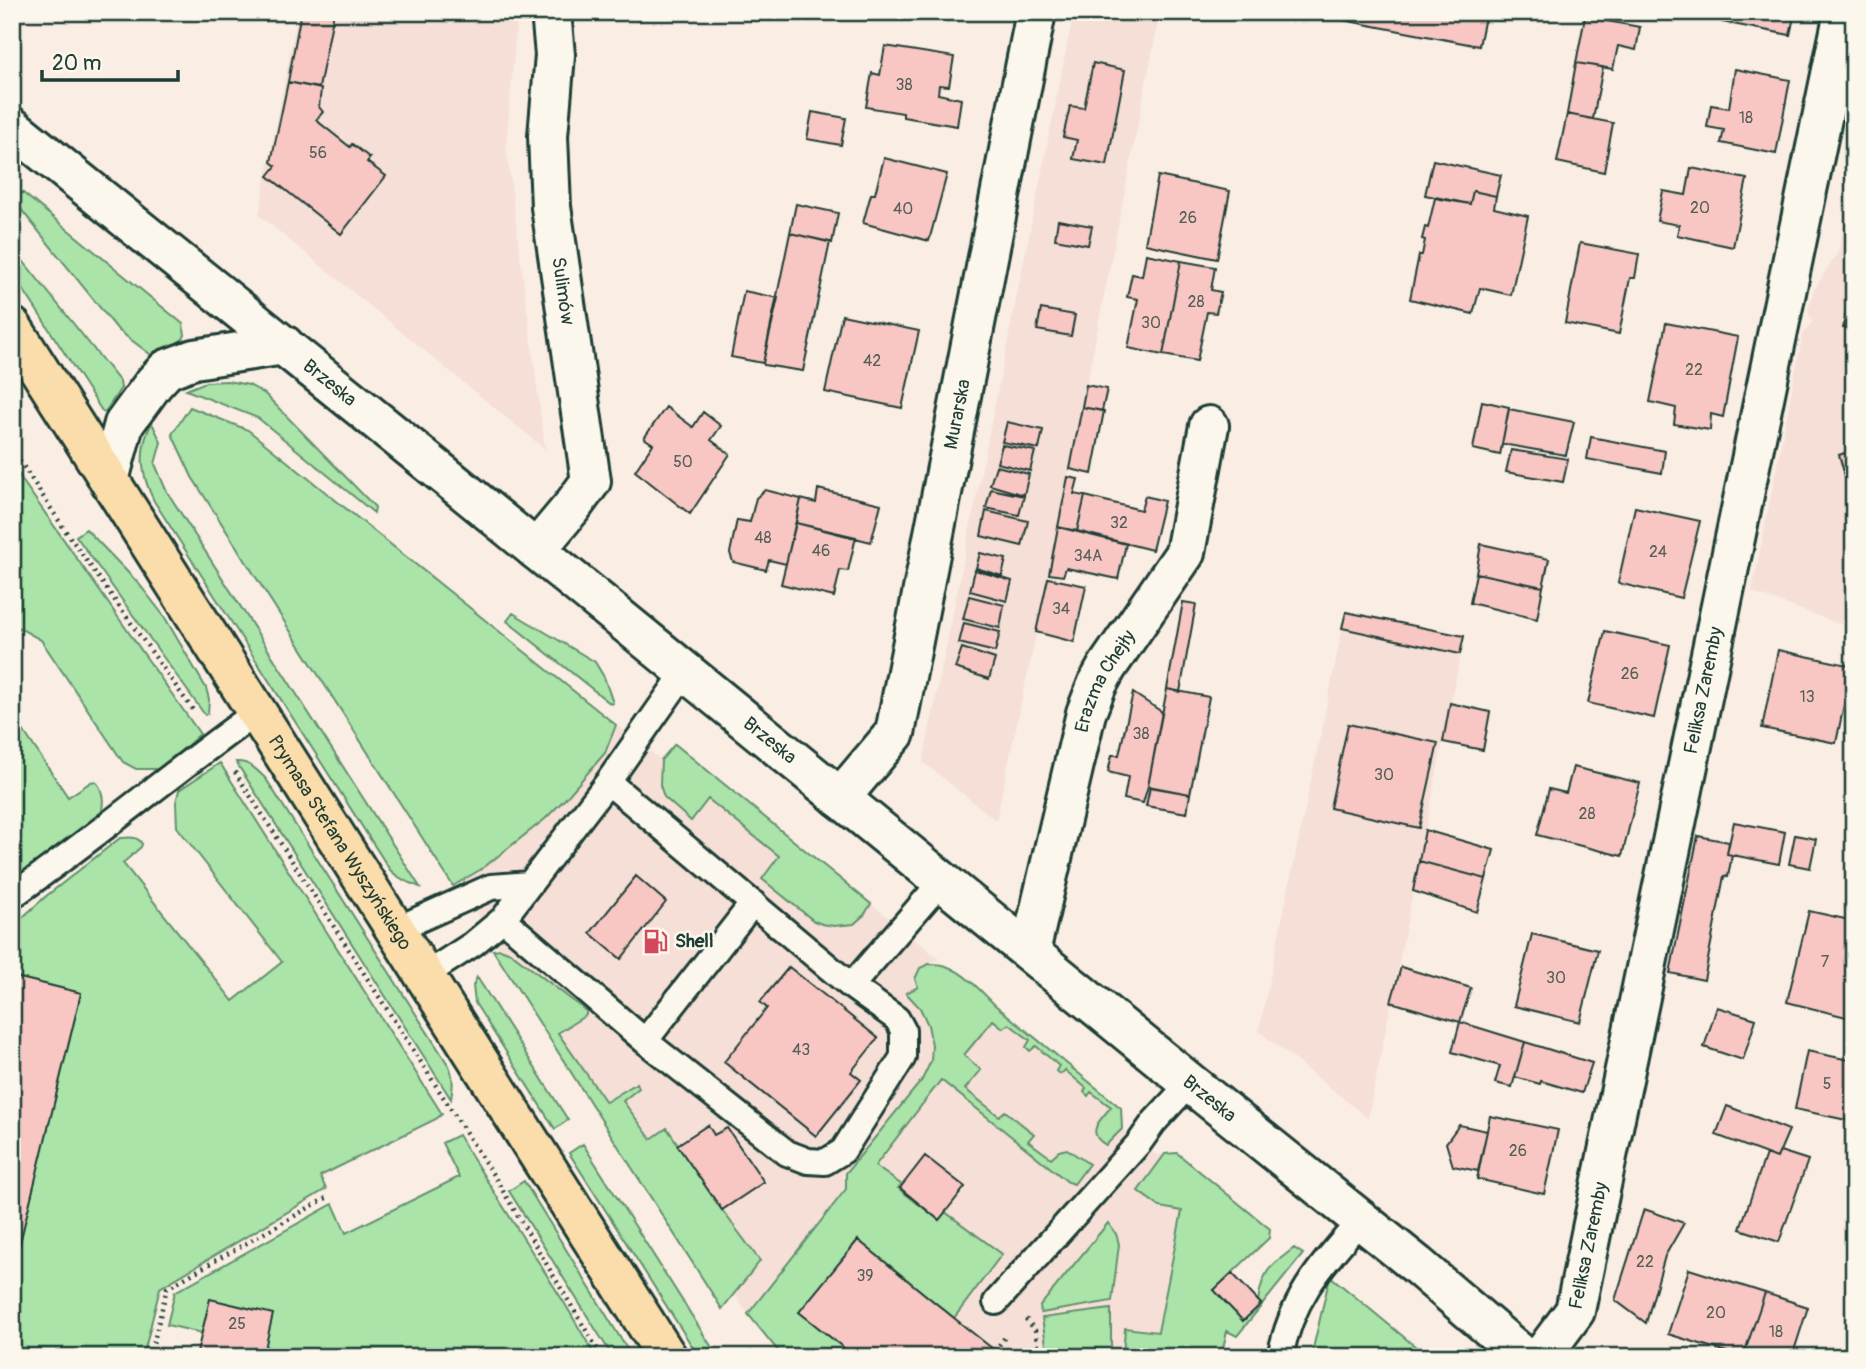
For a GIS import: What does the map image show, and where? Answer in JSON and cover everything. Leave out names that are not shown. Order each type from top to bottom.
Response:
[{"type":"main road","name":"Prymasa Stefana Wyszyńskiego","points":[[12,327],[667,1357]]},
{"type":"street","name":"Sulimów","points":[[537,550],[591,481],[551,207],[548,136],[555,54],[551,12]]},
{"type":"street","name":"Murarska","points":[[840,798],[895,733],[1036,12]]},
{"type":"street","name":"Feliksa Zaremby","points":[[1541,1357],[1575,1311],[1844,12]]},
{"type":"street","name":"Brzeska","points":[[12,127],[1362,1220],[1524,1357]]},
{"type":"street","points":[[108,480],[124,424],[167,369],[194,359],[284,345]]},
{"type":"street","name":"Erazma Chejły","points":[[1030,952],[1086,713],[1107,667],[1185,553],[1209,426]]},
{"type":"lane","points":[[425,975],[473,944],[503,919],[608,782],[685,673]]},
{"type":"lane","points":[[12,896],[257,712]]},
{"type":"lane","points":[[503,919],[645,1041],[787,1153],[808,1161],[825,1161],[843,1151],[904,1057],[903,1030],[897,1019],[850,986],[608,782]]},
{"type":"lane","points":[[850,986],[942,881]]},
{"type":"lane","points":[[395,930],[491,887],[530,884]]},
{"type":"lane","points":[[645,1041],[753,904]]},
{"type":"lane","points":[[996,1302],[1190,1083]]},
{"type":"lane","points":[[1280,1357],[1285,1333],[1304,1290],[1326,1260],[1362,1220]]},
{"type":"path","points":[[12,449],[67,533],[215,741],[498,1181],[603,1357]]},
{"type":"path","points":[[150,1357],[167,1288],[328,1197]]},
{"type":"path","points":[[1023,1315],[1035,1330],[1040,1357]]},
{"type":"shaded area","points":[[298,12],[516,12],[506,146],[545,449],[259,215]]},
{"type":"shaded area","points":[[1074,12],[1160,12],[1049,574],[996,820],[923,762]]},
{"type":"shaded area","points":[[1854,177],[1854,629],[1752,592],[1803,334],[1813,322],[1808,312],[1813,292],[1838,252]]},
{"type":"shaded area","points":[[1346,612],[1464,636],[1368,1118],[1259,1031]]},
{"type":"shaded area","points":[[616,725],[661,760],[660,785],[690,821],[708,799],[779,856],[814,921],[834,926],[854,924],[871,904],[939,959],[920,968],[920,1008],[928,1025],[932,1045],[931,1061],[922,1080],[995,1005],[1121,1108],[1122,1129],[1139,1143],[1157,1155],[1177,1153],[1208,1178],[1172,1357],[783,1357],[748,1314],[458,883],[483,868],[545,819],[605,753]]},
{"type":"green space","points":[[22,192],[183,324],[183,339],[154,357],[118,330],[15,202]]},
{"type":"green space","points":[[12,247],[120,382],[121,388],[105,412],[12,272]]},
{"type":"green space","points":[[227,381],[249,385],[265,394],[375,507],[374,513],[258,418],[186,390],[206,382]]},
{"type":"green space","points":[[190,407],[248,430],[616,725],[605,753],[545,819],[483,868],[453,886],[192,477],[172,434]]},
{"type":"green space","points":[[151,424],[161,442],[155,464],[166,490],[420,887],[390,870],[154,501],[146,482],[143,463],[144,444]]},
{"type":"green space","points":[[12,464],[200,734],[161,769],[136,769],[123,762],[41,640],[12,624]]},
{"type":"green space","points":[[86,529],[139,584],[164,616],[206,688],[209,699],[208,713],[205,715],[76,536]]},
{"type":"green space","points":[[513,613],[595,662],[604,677],[613,703],[507,621]]},
{"type":"green space","points":[[12,714],[68,797],[95,781],[102,792],[103,802],[101,815],[34,869],[12,878]]},
{"type":"green space","points":[[675,744],[871,904],[864,915],[854,924],[834,926],[814,921],[762,879],[779,856],[708,799],[691,821],[664,797],[660,785],[661,760]]},
{"type":"green space","points":[[236,762],[249,765],[266,779],[449,1066],[453,1082],[451,1099]]},
{"type":"green space","points":[[220,763],[442,1114],[320,1176],[326,1189],[160,1288],[143,1357],[12,1357],[12,1262],[15,1262],[81,993],[16,977],[12,993],[12,927],[45,897],[120,838],[135,838],[142,844],[141,847],[123,863],[233,1001],[282,962],[177,827],[176,802],[179,790]]},
{"type":"green space","points":[[500,949],[511,953],[586,1011],[586,1015],[558,1033],[606,1102],[637,1083],[639,1088],[623,1101],[651,1139],[667,1128],[760,1261],[722,1309],[493,950]]},
{"type":"green space","points":[[929,964],[946,966],[966,978],[1121,1108],[1122,1129],[1106,1145],[1099,1140],[1096,1126],[1111,1107],[1091,1092],[1088,1096],[1084,1092],[1086,1088],[1065,1070],[1061,1074],[1056,1071],[1059,1066],[1036,1046],[1030,1051],[1026,1047],[1030,1040],[1009,1024],[1003,1028],[993,1020],[964,1055],[981,1070],[965,1089],[999,1116],[1005,1111],[1034,1134],[1028,1141],[1051,1158],[1059,1151],[1067,1149],[1089,1164],[1074,1184],[1068,1182],[941,1080],[875,1166],[902,1185],[898,1188],[939,1220],[945,1212],[1002,1254],[954,1318],[858,1240],[800,1312],[855,1357],[783,1357],[748,1314],[846,1189],[846,1173],[922,1080],[931,1061],[932,1045],[928,1025],[920,1008],[906,993],[918,987],[915,979],[920,968]]},
{"type":"green space","points":[[477,977],[568,1120],[555,1129],[475,1003],[473,986]]},
{"type":"green space","points":[[458,1135],[596,1357],[263,1357],[210,1300],[202,1333],[167,1325],[175,1292],[333,1204],[346,1233],[459,1177],[442,1143]]},
{"type":"green space","points":[[583,1144],[718,1357],[699,1357],[569,1153]]},
{"type":"green space","points":[[1177,1153],[1270,1229],[1269,1238],[1214,1290],[1243,1320],[1261,1304],[1258,1300],[1260,1289],[1269,1269],[1294,1248],[1303,1254],[1237,1336],[1227,1331],[1221,1357],[1123,1357],[1125,1328],[1158,1332],[1182,1211],[1160,1207],[1138,1191],[1165,1154]]},
{"type":"green space","points":[[524,1181],[632,1357],[613,1357],[509,1191]]},
{"type":"green space","points":[[1108,1223],[1119,1244],[1112,1301],[1041,1313],[1040,1306]]},
{"type":"green space","points":[[1330,1276],[1428,1357],[1311,1357]]},
{"type":"green space","points":[[1111,1309],[1111,1357],[1054,1357],[1047,1351],[1042,1318]]},
{"type":"building","points":[[301,12],[334,12],[319,88],[288,82]]},
{"type":"building","points":[[1333,12],[1486,12],[1479,46],[1332,18]]},
{"type":"building","points":[[1724,12],[1795,12],[1790,35],[1722,22]]},
{"type":"building","points":[[1585,17],[1640,27],[1636,50],[1618,46],[1613,69],[1576,63]]},
{"type":"building","points":[[885,46],[954,57],[949,86],[939,85],[938,94],[961,99],[957,126],[903,117],[903,113],[866,107],[872,73],[880,75]]},
{"type":"building","points":[[1093,63],[1125,70],[1107,165],[1073,159],[1077,140],[1063,137],[1070,106],[1084,108]]},
{"type":"building","points":[[1576,63],[1603,67],[1593,119],[1567,114]]},
{"type":"building","points":[[1735,69],[1790,80],[1776,154],[1721,143],[1724,130],[1707,127],[1711,105],[1729,108]]},
{"type":"building","points":[[288,82],[321,89],[319,107],[323,112],[316,120],[350,147],[352,144],[370,158],[367,162],[386,176],[341,234],[268,176],[276,166],[271,162]]},
{"type":"building","points":[[812,112],[846,118],[841,145],[807,139]]},
{"type":"building","points":[[1567,114],[1613,123],[1604,172],[1557,162]]},
{"type":"building","points":[[884,158],[947,174],[929,241],[863,223],[871,194],[875,194]]},
{"type":"building","points":[[1433,160],[1501,175],[1496,196],[1473,191],[1470,204],[1425,195]]},
{"type":"building","points":[[1691,168],[1747,179],[1733,247],[1677,235],[1679,225],[1657,221],[1663,191],[1686,195]]},
{"type":"building","points":[[1158,176],[1230,191],[1217,259],[1145,244]]},
{"type":"building","points":[[1473,191],[1496,196],[1494,208],[1528,216],[1511,295],[1480,288],[1473,314],[1410,299],[1419,255],[1422,255],[1425,240],[1422,239],[1425,227],[1428,228],[1435,198],[1470,204]]},
{"type":"building","points":[[796,204],[838,213],[832,243],[790,233]]},
{"type":"building","points":[[1058,220],[1092,226],[1088,245],[1055,239]]},
{"type":"building","points":[[790,233],[830,242],[803,371],[763,363]]},
{"type":"building","points":[[1580,243],[1639,254],[1635,278],[1630,278],[1619,334],[1565,323]]},
{"type":"building","points":[[1146,254],[1181,261],[1163,355],[1128,348],[1138,299],[1127,297],[1132,274],[1142,276]]},
{"type":"building","points":[[1181,261],[1215,267],[1211,290],[1221,292],[1216,313],[1207,312],[1197,361],[1163,355]]},
{"type":"building","points":[[1854,268],[1854,330],[1843,328]]},
{"type":"building","points":[[744,291],[778,298],[763,363],[731,357]]},
{"type":"building","points":[[1041,309],[1075,315],[1071,336],[1037,330]]},
{"type":"building","points":[[842,315],[919,331],[902,408],[825,392]]},
{"type":"building","points":[[1666,323],[1738,337],[1723,417],[1711,414],[1710,430],[1674,424],[1676,408],[1650,402]]},
{"type":"building","points":[[1086,385],[1107,389],[1102,411],[1082,407]]},
{"type":"building","points":[[1482,401],[1509,407],[1500,455],[1473,449]]},
{"type":"building","points":[[666,407],[693,427],[703,412],[721,426],[711,440],[730,454],[690,514],[635,471],[653,444],[644,438]]},
{"type":"building","points":[[1082,407],[1104,411],[1092,474],[1070,469]]},
{"type":"building","points":[[1509,409],[1574,422],[1566,455],[1502,444]]},
{"type":"building","points":[[1007,422],[1043,430],[1039,449],[1002,442]]},
{"type":"building","points":[[1591,437],[1665,451],[1662,473],[1587,459]]},
{"type":"building","points":[[1002,445],[1035,451],[1030,471],[997,463]]},
{"type":"building","points":[[1511,450],[1568,459],[1563,482],[1506,472]]},
{"type":"building","points":[[1854,450],[1854,507],[1839,455]]},
{"type":"building","points":[[996,466],[1029,474],[1024,495],[990,485]]},
{"type":"building","points":[[1068,477],[1078,479],[1074,494],[1085,496],[1077,531],[1058,527]]},
{"type":"building","points":[[818,489],[881,504],[871,542],[796,523],[801,499],[816,503]]},
{"type":"building","points":[[991,489],[1024,496],[1019,515],[986,508]]},
{"type":"building","points":[[765,490],[801,499],[786,564],[769,560],[766,570],[733,562],[730,553],[737,520],[750,522],[756,498]]},
{"type":"building","points":[[1085,496],[1141,510],[1145,496],[1164,501],[1152,550],[1077,531]]},
{"type":"building","points":[[1635,507],[1700,521],[1681,598],[1618,583]]},
{"type":"building","points":[[986,511],[1028,521],[1022,546],[981,536]]},
{"type":"building","points":[[796,523],[856,537],[848,571],[840,570],[834,597],[781,584]]},
{"type":"building","points":[[1058,527],[1126,544],[1118,579],[1066,568],[1063,576],[1049,574]]},
{"type":"building","points":[[1481,544],[1549,559],[1543,587],[1476,573]]},
{"type":"building","points":[[980,553],[1006,559],[1002,576],[976,568]]},
{"type":"building","points":[[975,570],[1012,581],[1007,601],[970,591]]},
{"type":"building","points":[[1476,573],[1543,587],[1537,619],[1470,603]]},
{"type":"building","points":[[1048,578],[1086,586],[1074,642],[1036,632]]},
{"type":"building","points":[[969,596],[1004,605],[1000,628],[963,619]]},
{"type":"building","points":[[1183,602],[1196,604],[1180,692],[1167,689]]},
{"type":"building","points":[[1346,612],[1464,636],[1460,654],[1342,628]]},
{"type":"building","points":[[964,623],[1000,632],[995,652],[959,643]]},
{"type":"building","points":[[1605,631],[1670,645],[1654,718],[1588,703]]},
{"type":"building","points":[[962,648],[995,659],[989,679],[955,668]]},
{"type":"building","points":[[1778,650],[1852,666],[1836,743],[1762,728]]},
{"type":"building","points":[[1167,689],[1209,697],[1190,794],[1148,786]]},
{"type":"building","points":[[1133,693],[1162,712],[1143,803],[1124,799],[1128,777],[1108,772],[1112,755],[1119,755]]},
{"type":"building","points":[[1450,703],[1490,712],[1483,750],[1443,742]]},
{"type":"building","points":[[1348,724],[1438,743],[1419,828],[1330,808]]},
{"type":"building","points":[[1573,767],[1640,783],[1622,856],[1537,835],[1549,789],[1566,793]]},
{"type":"building","points":[[1150,787],[1190,794],[1187,813],[1146,806]]},
{"type":"building","points":[[1734,822],[1785,832],[1779,864],[1727,854]]},
{"type":"building","points":[[1425,830],[1494,850],[1486,879],[1419,861]]},
{"type":"building","points":[[1795,835],[1816,839],[1810,868],[1789,864]]},
{"type":"building","points":[[1698,836],[1729,842],[1727,854],[1732,855],[1728,877],[1724,876],[1704,980],[1670,973]]},
{"type":"building","points":[[1419,861],[1486,879],[1477,912],[1413,891]]},
{"type":"building","points":[[636,876],[666,902],[621,959],[590,933]]},
{"type":"building","points":[[1809,911],[1854,921],[1854,1019],[1787,1002]]},
{"type":"building","points":[[1532,934],[1598,950],[1580,1022],[1514,1006]]},
{"type":"building","points":[[789,967],[878,1038],[851,1072],[861,1080],[816,1136],[724,1062],[767,1008],[760,1002]]},
{"type":"building","points":[[1401,967],[1471,988],[1460,1022],[1391,1002]]},
{"type":"building","points":[[16,977],[81,993],[15,1263],[12,1262],[12,993]]},
{"type":"building","points":[[1717,1007],[1756,1019],[1743,1060],[1704,1047]]},
{"type":"building","points":[[1460,1022],[1525,1042],[1512,1087],[1495,1083],[1500,1066],[1452,1052]]},
{"type":"building","points":[[1525,1042],[1592,1063],[1582,1093],[1541,1081],[1540,1084],[1515,1077]]},
{"type":"building","points":[[1807,1051],[1854,1061],[1854,1107],[1851,1121],[1795,1109]]},
{"type":"building","points":[[1727,1106],[1789,1130],[1777,1158],[1716,1135]]},
{"type":"building","points":[[1490,1116],[1558,1130],[1544,1194],[1477,1179]]},
{"type":"building","points":[[708,1125],[714,1135],[727,1128],[764,1182],[722,1210],[677,1145]]},
{"type":"building","points":[[1459,1125],[1487,1131],[1478,1171],[1453,1166],[1446,1143]]},
{"type":"building","points":[[1780,1151],[1808,1160],[1779,1242],[1740,1229],[1766,1154],[1777,1158]]},
{"type":"building","points":[[925,1156],[965,1187],[939,1220],[900,1188]]},
{"type":"building","points":[[1644,1209],[1684,1223],[1665,1256],[1646,1323],[1615,1300]]},
{"type":"building","points":[[858,1240],[1003,1357],[855,1357],[799,1312]]},
{"type":"building","points":[[1689,1269],[1765,1293],[1743,1357],[1668,1334]]},
{"type":"building","points":[[1232,1273],[1261,1304],[1243,1321],[1214,1290]]},
{"type":"building","points":[[1765,1293],[1808,1307],[1792,1357],[1743,1357]]},
{"type":"building","points":[[210,1299],[273,1314],[263,1357],[196,1357]]},
{"type":"place","name":"Shell","points":[[655,941]]}]
